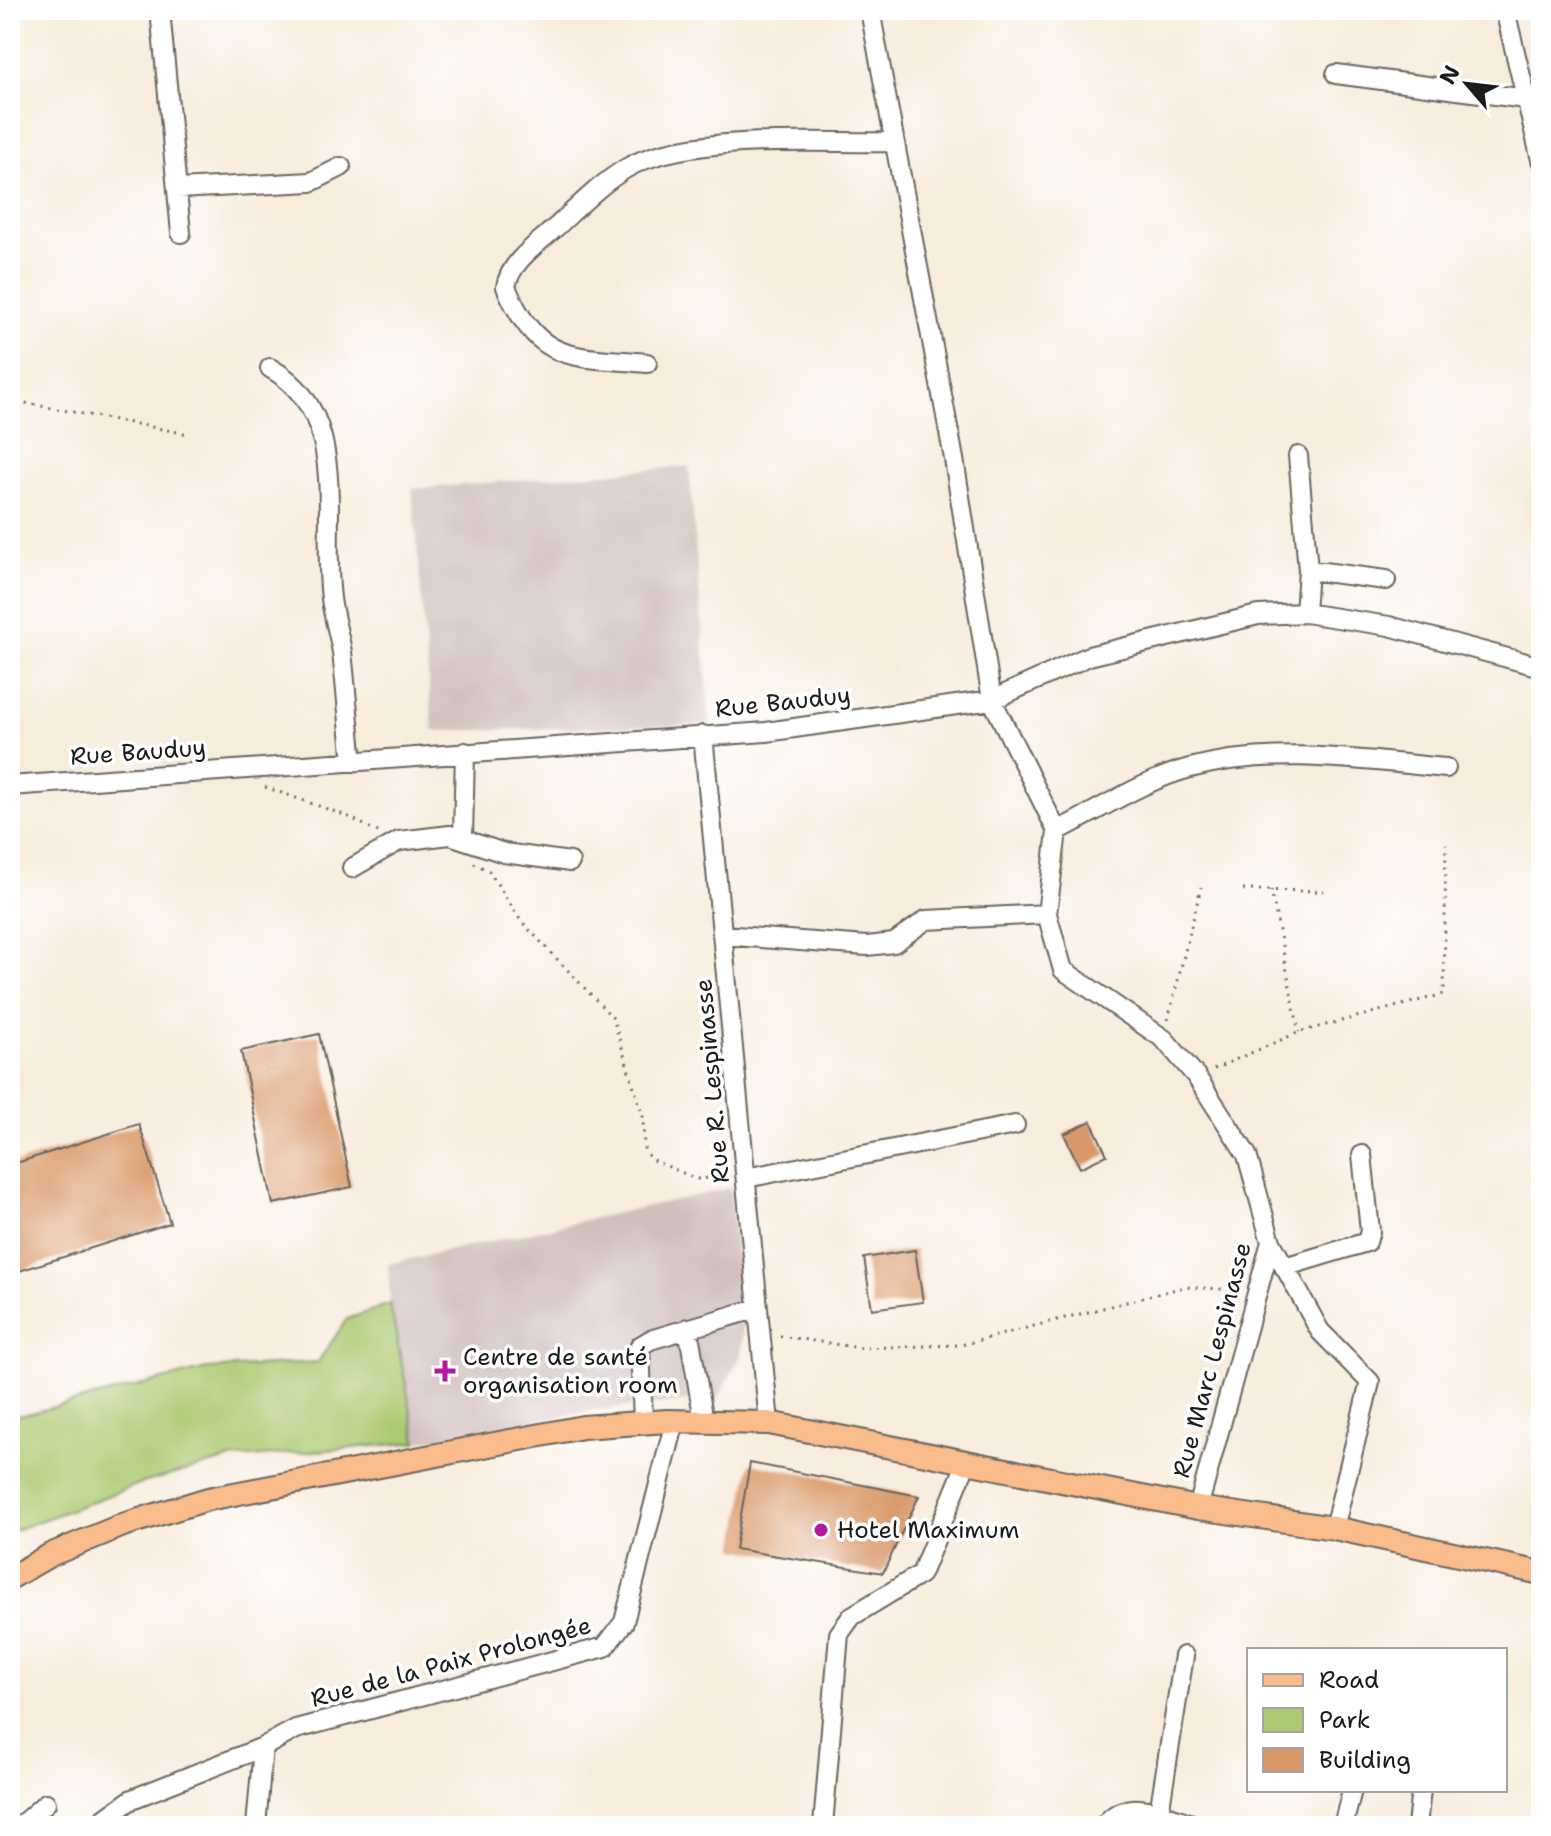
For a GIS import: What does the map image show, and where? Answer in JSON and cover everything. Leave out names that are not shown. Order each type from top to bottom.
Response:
[{"type":"main road","points":[[10,1578],[50,1555],[123,1525],[208,1499],[583,1427],[675,1421],[769,1423],[1198,1508],[1334,1528],[1541,1573]]},
{"type":"street","points":[[160,10],[181,233]]},
{"type":"street","points":[[870,10],[954,459],[992,700],[1057,831],[1187,768],[1244,758],[1315,756],[1446,768]]},
{"type":"street","points":[[1505,10],[1526,99],[1537,123],[1541,160]]},
{"type":"street","points":[[1336,74],[1526,99]]},
{"type":"street","points":[[647,363],[562,354],[542,344],[518,316],[506,287],[511,269],[589,196],[626,169],[657,155],[709,146],[895,142]]},
{"type":"street","points":[[177,189],[311,182],[341,167]]},
{"type":"street","points":[[270,368],[298,385],[321,434],[331,523],[330,595],[341,648],[353,762]]},
{"type":"street","points":[[1298,456],[1308,570],[1305,613]]},
{"type":"street","points":[[1308,570],[1386,580]]},
{"type":"street","name":"Rue Bauduy","points":[[10,786],[766,732],[992,700],[1089,656],[1258,615],[1305,613],[1389,626],[1541,667]]},
{"type":"street","name":"Rue R. Lespinasse","points":[[703,735],[769,1423]]},
{"type":"street","points":[[463,837],[465,752]]},
{"type":"street","name":"Rue Marc Lespinasse","points":[[1057,831],[1047,914],[1063,970],[1099,998],[1164,1039],[1196,1076],[1247,1155],[1271,1242],[1198,1508]]},
{"type":"street","points":[[352,868],[399,841],[450,835],[504,853],[570,862]]},
{"type":"street","points":[[722,935],[867,946],[894,943],[926,920],[1047,914]]},
{"type":"street","points":[[746,1181],[1015,1125]]},
{"type":"street","points":[[1284,1267],[1367,1242],[1370,1231],[1362,1155]]},
{"type":"street","points":[[1271,1242],[1320,1331],[1370,1382],[1334,1528]]},
{"type":"street","points":[[643,1422],[640,1346],[688,1328],[758,1308]]},
{"type":"street","points":[[688,1328],[704,1421]]},
{"type":"street","name":"Rue de la Paix Prolongée","points":[[95,1826],[132,1799],[263,1747],[296,1729],[605,1647],[624,1622],[675,1421]]},
{"type":"street","points":[[823,1826],[839,1634],[852,1616],[921,1574],[966,1464]]},
{"type":"street","points":[[1159,1813],[1184,1656]]},
{"type":"street","points":[[256,1826],[263,1747]]},
{"type":"street","points":[[1343,1826],[1352,1792]]},
{"type":"street","points":[[1417,1826],[1421,1792]]},
{"type":"street","points":[[20,1826],[46,1803]]},
{"type":"street","points":[[1104,1826],[1111,1816],[1124,1808],[1140,1807],[1198,1826]]},
{"type":"path","points":[[10,400],[188,434]]},
{"type":"path","points":[[243,769],[262,786],[347,816],[399,841]]},
{"type":"path","points":[[1196,1076],[1299,1032],[1444,994],[1446,844]]},
{"type":"path","points":[[468,860],[489,871],[521,921],[613,1018],[643,1117],[644,1148],[650,1159],[697,1179],[746,1181]]},
{"type":"path","points":[[1164,1039],[1201,887]]},
{"type":"path","points":[[1243,890],[1324,891]]},
{"type":"path","points":[[1271,890],[1299,1032]]},
{"type":"path","points":[[760,1333],[861,1348],[961,1345],[1184,1287],[1257,1291]]},
{"type":"shaded area","points":[[689,466],[710,725],[433,731],[412,489]]},
{"type":"shaded area","points":[[730,1188],[743,1330],[741,1356],[718,1398],[596,1410],[417,1442],[390,1304],[388,1264]]},
{"type":"green space","points":[[390,1304],[417,1442],[229,1459],[139,1484],[10,1532],[10,1418],[207,1369],[318,1362],[347,1319]]},
{"type":"building","points":[[319,1034],[352,1187],[273,1204],[241,1051]]},
{"type":"building","points":[[1091,1121],[1107,1155],[1080,1168],[1064,1134]]},
{"type":"building","points":[[139,1124],[170,1223],[10,1274],[10,1165]]},
{"type":"building","points":[[915,1250],[923,1302],[872,1309],[864,1258]]},
{"type":"building","name":"Hotel Maximum","points":[[750,1463],[919,1496],[883,1573],[735,1549]]},
{"type":"place","name":"Centre de santé organisation room","points":[[445,1371]]},
{"type":"place","name":"Hotel Maximum","points":[[821,1530]]}]
